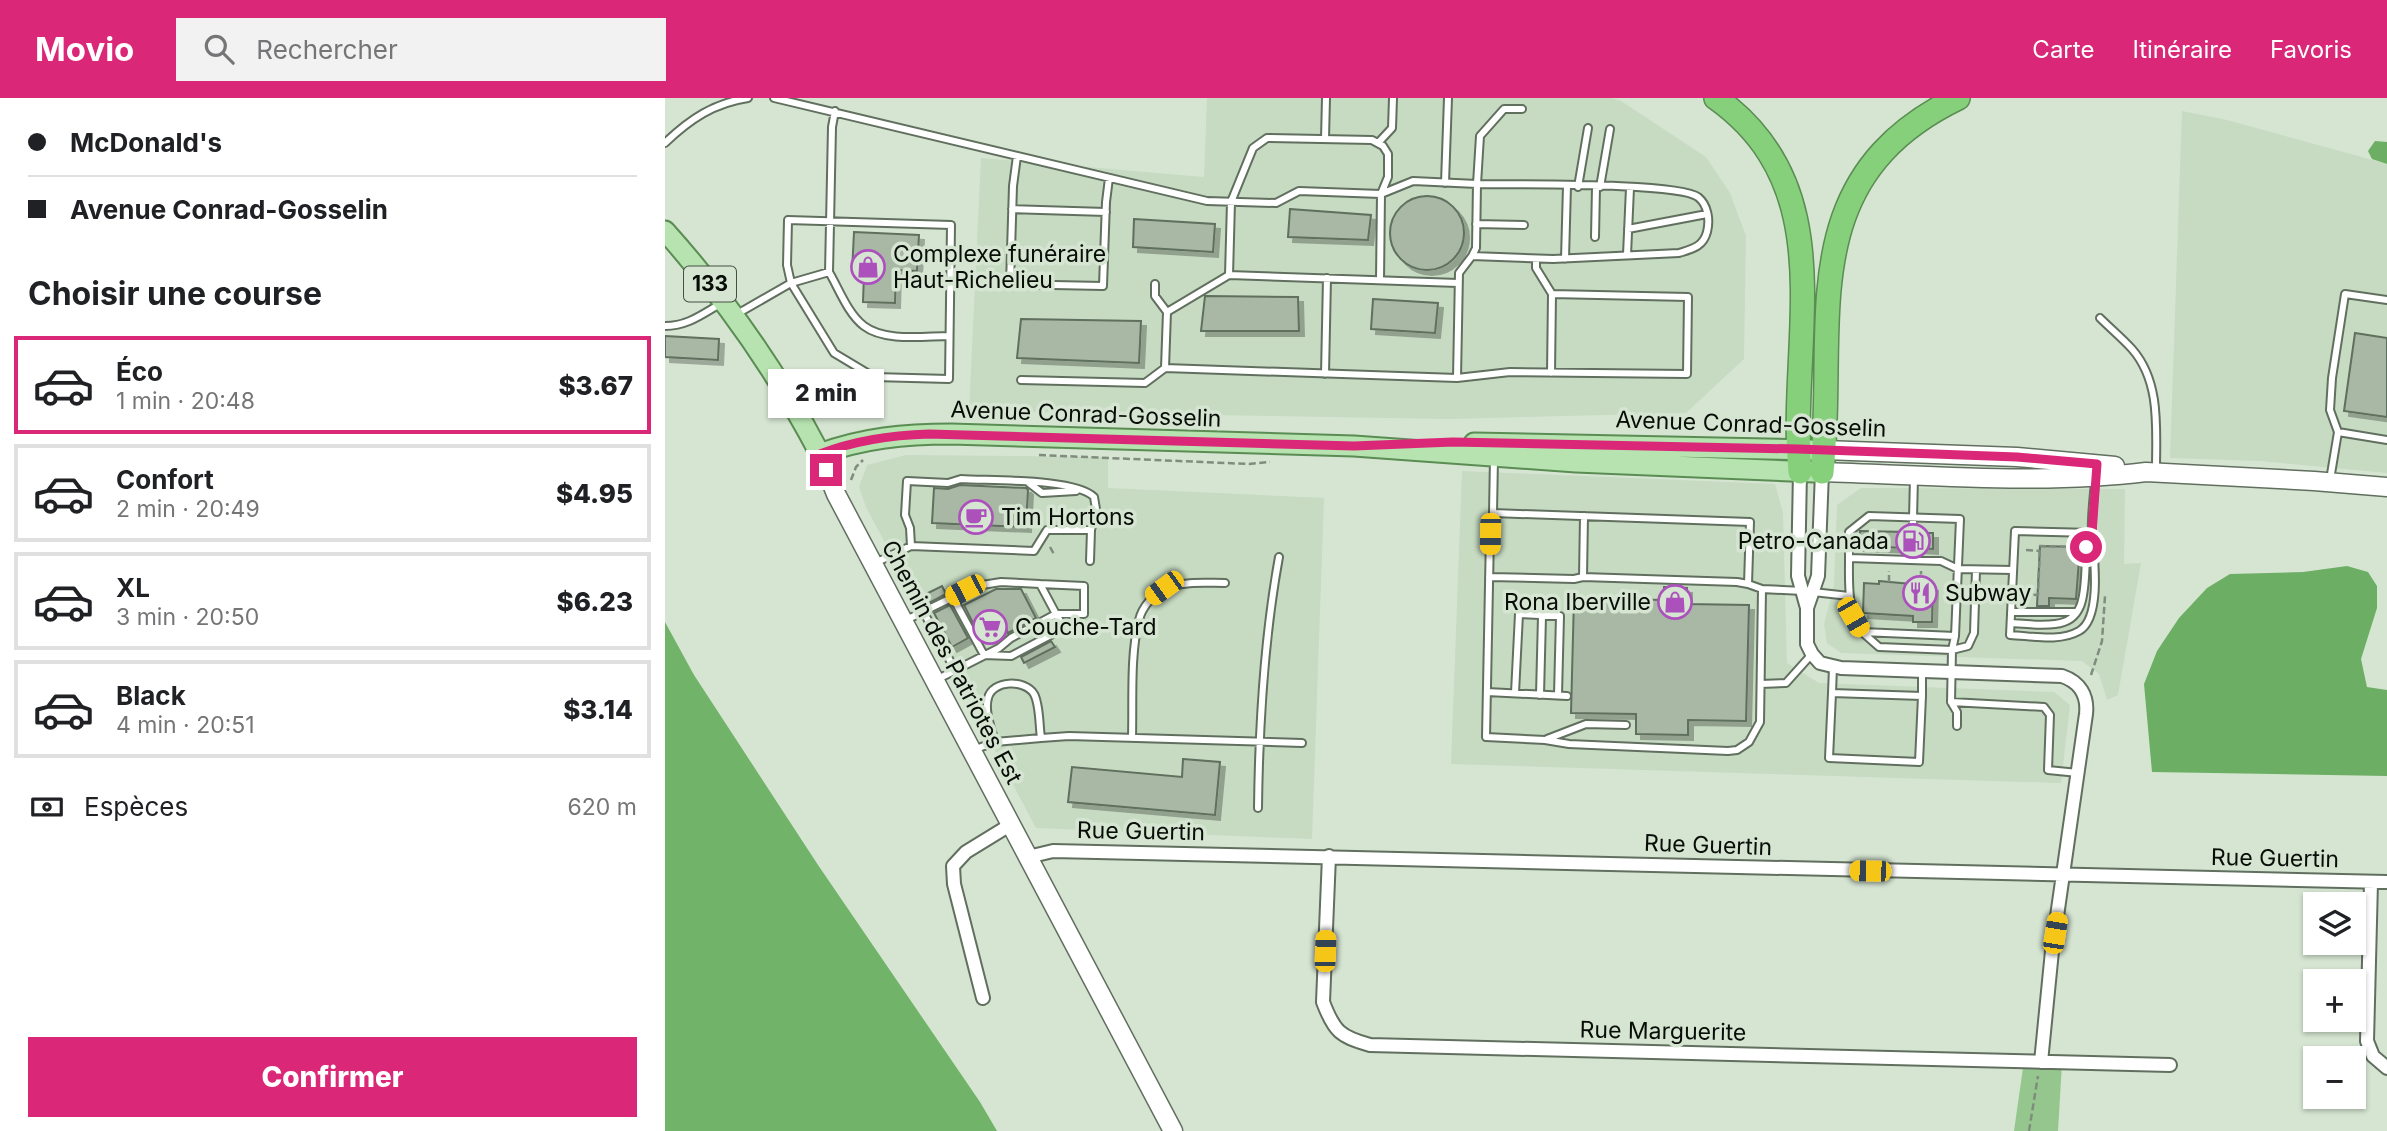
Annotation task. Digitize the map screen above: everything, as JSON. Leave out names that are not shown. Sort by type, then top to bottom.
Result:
[{"type":"highway","points":[[1716,98],[1745,123],[1767,148],[1782,174],[1796,214],[1802,255],[1811,461]]},
{"type":"highway","points":[[1811,461],[1828,290],[1837,236],[1847,207],[1867,170],[1887,146],[1912,125],[1958,98]]},
{"type":"main road","name":"Chemin des Patriotes Est","points":[[665,231],[730,308],[776,375],[820,454]]},
{"type":"main road","name":"Avenue Conrad-Gosselin","points":[[820,454],[842,445],[869,439],[929,434],[1354,446],[1576,463],[1811,461]]},
{"type":"main road","name":"Avenue Conrad-Gosselin","points":[[1354,446],[1453,442],[1811,461]]},
{"type":"street","name":"Chemin des Patriotes Est","points":[[820,454],[836,495],[1173,1131]]},
{"type":"street","name":"Avenue Conrad-Gosselin","points":[[1811,461],[2017,457],[2096,470]]},
{"type":"street","name":"Avenue Conrad-Gosselin","points":[[1811,461],[1914,475],[2096,470],[2387,487]]},
{"type":"street","points":[[1807,591],[1818,576],[1811,461]]},
{"type":"street","points":[[1811,461],[1798,576],[1807,591],[1807,644],[1820,663],[1833,667],[2057,676],[2076,683],[2083,691],[2087,705],[2052,951],[2041,1062]]},
{"type":"street","points":[[983,998],[954,884],[953,866],[966,852],[1010,825]]},
{"type":"street","name":"Rue Guertin","points":[[1028,857],[1052,850],[2387,882]]},
{"type":"street","name":"Rue Marguerite","points":[[1329,856],[1323,1002],[1331,1023],[1348,1039],[1370,1045],[2170,1065]]},
{"type":"street","points":[[2371,882],[2367,1041],[2373,1056],[2387,1068]]},
{"type":"lane","points":[[665,143],[702,113],[720,104],[748,98]]},
{"type":"lane","points":[[774,98],[1207,201],[1276,203],[1299,191],[1381,194],[1413,181],[1673,189],[1697,197],[1705,205],[1707,214],[1707,234],[1702,243],[1679,253],[1565,259],[1472,256]]},
{"type":"lane","points":[[1325,139],[1326,98]]},
{"type":"lane","points":[[1378,142],[1392,128],[1393,98]]},
{"type":"lane","points":[[1445,183],[1448,98]]},
{"type":"lane","points":[[1457,378],[1458,283],[1462,266],[1476,248],[1480,136],[1504,109],[1522,109]]},
{"type":"lane","points":[[835,111],[832,127],[829,272],[846,303],[865,327],[884,334],[949,336]]},
{"type":"lane","points":[[1578,187],[1588,128]]},
{"type":"lane","points":[[1595,237],[1598,187],[1610,129]]},
{"type":"lane","points":[[1229,275],[1231,202],[1253,148],[1259,142],[1279,137],[1378,142],[1388,154],[1388,177],[1381,194],[1380,280]]},
{"type":"lane","points":[[1017,156],[1010,284],[1103,286],[1109,178]]},
{"type":"lane","points":[[1565,259],[1567,186]]},
{"type":"lane","points":[[1627,255],[1630,188]]},
{"type":"lane","points":[[1012,209],[1106,212]]},
{"type":"lane","points":[[1628,229],[1707,214]]},
{"type":"lane","points":[[788,220],[951,225],[949,379],[874,377],[834,353],[791,283],[787,265],[788,220]]},
{"type":"lane","points":[[1476,224],[1524,225]]},
{"type":"lane","points":[[1535,259],[1536,268],[1552,294],[1551,373]]},
{"type":"lane","points":[[665,326],[681,326],[791,283],[829,272]]},
{"type":"lane","points":[[1167,312],[1229,275],[1458,283]]},
{"type":"lane","points":[[1325,374],[1327,278]]},
{"type":"lane","points":[[1155,285],[1155,296],[1167,312],[1165,368]]},
{"type":"lane","points":[[1021,380],[1145,383],[1165,368],[1457,378],[1510,372],[1687,374],[1688,297],[1552,294]]},
{"type":"lane","points":[[2330,482],[2338,432],[2330,410],[2330,400],[2345,294],[2387,300]]},
{"type":"lane","points":[[2100,318],[2132,348],[2143,364],[2149,380],[2157,422],[2151,472]]},
{"type":"lane","points":[[2338,432],[2387,440]]},
{"type":"lane","points":[[1494,456],[1486,737],[1569,744],[1737,750],[1749,743],[1761,717],[1762,589]]},
{"type":"lane","points":[[2092,533],[2015,531],[2010,635],[2071,635],[2087,624],[2093,606],[2095,547],[2092,533],[2096,470]]},
{"type":"lane","points":[[1912,560],[1914,475]]},
{"type":"lane","points":[[911,546],[910,528],[905,515],[907,481],[947,483],[961,479],[1055,483],[1090,493],[1096,502],[1091,530],[1090,561]]},
{"type":"lane","points":[[1493,513],[1750,522],[1748,584]]},
{"type":"lane","points":[[1583,577],[1584,516]]},
{"type":"lane","points":[[1957,726],[1957,712],[1951,702],[1951,672],[1952,650],[1955,636],[1960,519],[1869,516],[1849,532],[1849,596],[1853,617],[1861,632],[1879,647],[1952,650],[1968,646],[1973,637],[1976,570]]},
{"type":"lane","points":[[873,564],[911,546],[1034,551],[1047,530],[1091,530]]},
{"type":"lane","points":[[2011,623],[2057,624],[2078,612],[2083,600],[2086,547],[2092,533]]},
{"type":"lane","points":[[1258,808],[1259,742],[1272,596],[1279,556]]},
{"type":"lane","points":[[1849,558],[1941,561],[1958,569],[2013,570]]},
{"type":"lane","points":[[1489,577],[1737,582],[1762,589],[1849,596]]},
{"type":"lane","points":[[1132,738],[1135,645],[1143,609],[1152,597],[1164,588],[1225,583]]},
{"type":"lane","points":[[903,621],[952,597],[988,584],[1084,586],[1084,614],[1056,614],[935,680]]},
{"type":"lane","points":[[984,655],[1011,656],[1064,628],[1040,584]]},
{"type":"lane","points":[[952,597],[984,655]]},
{"type":"lane","points":[[923,611],[955,670]]},
{"type":"lane","points":[[2011,612],[2078,612]]},
{"type":"lane","points":[[1515,694],[1519,614],[1560,617],[1558,695]]},
{"type":"lane","points":[[1540,695],[1542,616]]},
{"type":"lane","points":[[1861,632],[1955,636]]},
{"type":"lane","points":[[1761,684],[1786,683],[1812,654]]},
{"type":"lane","points":[[1833,667],[1829,758],[1919,762],[1922,671]]},
{"type":"lane","points":[[995,742],[987,699],[990,692],[997,687],[1012,684],[1030,689],[1036,697],[1041,738]]},
{"type":"lane","points":[[1487,692],[1567,696]]},
{"type":"lane","points":[[1832,693],[1921,696]]},
{"type":"lane","points":[[1951,702],[2044,707],[2050,715],[2048,770],[2078,773]]},
{"type":"lane","points":[[1545,740],[1586,724],[1626,725]]},
{"type":"lane","points":[[971,751],[995,742],[1041,738],[1303,743]]},
{"type":"path","points":[[2012,594],[2038,595],[2040,546],[2080,547]]},
{"type":"path","points":[[1050,548],[1055,556]]},
{"type":"path","points":[[2014,550],[2040,551]]},
{"type":"path","points":[[1921,560],[1921,585]]},
{"type":"path","points":[[2029,1131],[2041,1062]]},
{"type":"shaded area","points":[[1207,98],[1612,98],[1621,101],[1706,157],[1730,193],[1746,236],[1744,359],[1686,413],[1450,419],[969,411],[981,158],[1204,177]]},
{"type":"shaded area","points":[[2182,111],[2227,120],[2387,164],[2387,473],[2260,461],[2170,458]]},
{"type":"shaded area","points":[[2375,141],[2387,142],[2387,164],[2372,159],[2368,151]]},
{"type":"shaded area","points":[[906,455],[1108,457],[1108,488],[1324,498],[1312,839],[1036,828],[866,507],[859,487],[867,465]]},
{"type":"shaded area","points":[[1462,471],[1775,484],[1783,513],[1787,663],[1819,683],[2054,692],[2070,705],[2061,783],[1451,764]]},
{"type":"shaded area","points":[[1861,488],[2125,489],[2124,564],[2141,563],[2118,695],[2107,700],[2099,674],[2082,661],[1841,653],[1827,643],[1824,624],[1834,585],[1837,505]]},
{"type":"shaded area","points":[[2347,566],[2368,572],[2377,586],[2377,608],[2361,659],[2367,687],[2387,690],[2387,776],[2152,772],[2144,684],[2157,651],[2179,618],[2207,588],[2230,574],[2303,572]]},
{"type":"shaded area","points":[[665,622],[694,675],[997,1131],[665,1131]]},
{"type":"shaded area","points":[[2024,1061],[2062,1063],[2058,1131],[2014,1131]]},
{"type":"building","points":[[1427,196],[1441,199],[1453,207],[1461,219],[1464,233],[1461,247],[1453,259],[1441,267],[1427,270],[1413,267],[1401,259],[1393,247],[1390,233],[1393,219],[1401,207],[1413,199]]},
{"type":"building","points":[[1290,209],[1371,215],[1368,240],[1288,237]]},
{"type":"building","points":[[1134,219],[1215,224],[1213,252],[1133,247]]},
{"type":"building","points":[[854,232],[919,235],[917,271],[896,270],[895,303],[863,302],[864,273],[852,272]]},
{"type":"building","points":[[1205,296],[1298,297],[1299,331],[1201,331]]},
{"type":"building","points":[[1373,299],[1438,303],[1435,333],[1371,329]]},
{"type":"building","points":[[1021,319],[1141,321],[1139,363],[1017,358]]},
{"type":"building","points":[[2355,333],[2387,338],[2387,417],[2344,411]]},
{"type":"building","points":[[665,336],[719,339],[718,360],[665,357]]},
{"type":"building","points":[[960,485],[1026,488],[1026,527],[932,523],[934,488],[948,489]]},
{"type":"building","points":[[1860,531],[1907,532],[1907,548],[1858,546]]},
{"type":"building","points":[[1918,533],[1933,533],[1933,549],[1918,548]]},
{"type":"building","points":[[2040,546],[2080,547],[2076,599],[2049,598],[2049,606],[2037,606]]},
{"type":"building","points":[[1879,581],[1933,586],[1932,622],[1913,622],[1913,616],[1863,613],[1864,583],[1879,584]]},
{"type":"building","points":[[942,586],[946,594],[929,603],[924,595]]},
{"type":"building","points":[[1664,587],[1687,588],[1687,604],[1749,605],[1746,721],[1688,720],[1688,735],[1636,734],[1636,714],[1571,713],[1574,598],[1664,600]]},
{"type":"building","points":[[996,589],[1021,589],[1036,618],[1008,633],[1006,628],[993,634],[982,631],[978,633],[964,605]]},
{"type":"building","points":[[950,605],[968,638],[952,647],[934,613]]},
{"type":"building","points":[[1051,641],[1055,647],[1024,663],[1021,657]]},
{"type":"building","points":[[1183,759],[1220,762],[1215,815],[1068,802],[1072,767],[1182,777]]},
{"type":"place","name":"Complexe funéraire Haut-Richelieu","points":[[868,267]]},
{"type":"place","name":"Tim Hortons","points":[[976,517]]},
{"type":"place","name":"Petro-Canada","points":[[1913,541]]},
{"type":"place","name":"Subway","points":[[1920,593]]},
{"type":"place","name":"Rona Iberville","points":[[1675,602]]},
{"type":"place","name":"Couche-Tard","points":[[990,627]]},
{"type":"route","points":[[826,470],[820,454],[842,445],[869,439],[929,434],[1354,446],[1453,442],[1576,444],[2017,457],[2097,464],[2092,533],[2086,547]]}]
